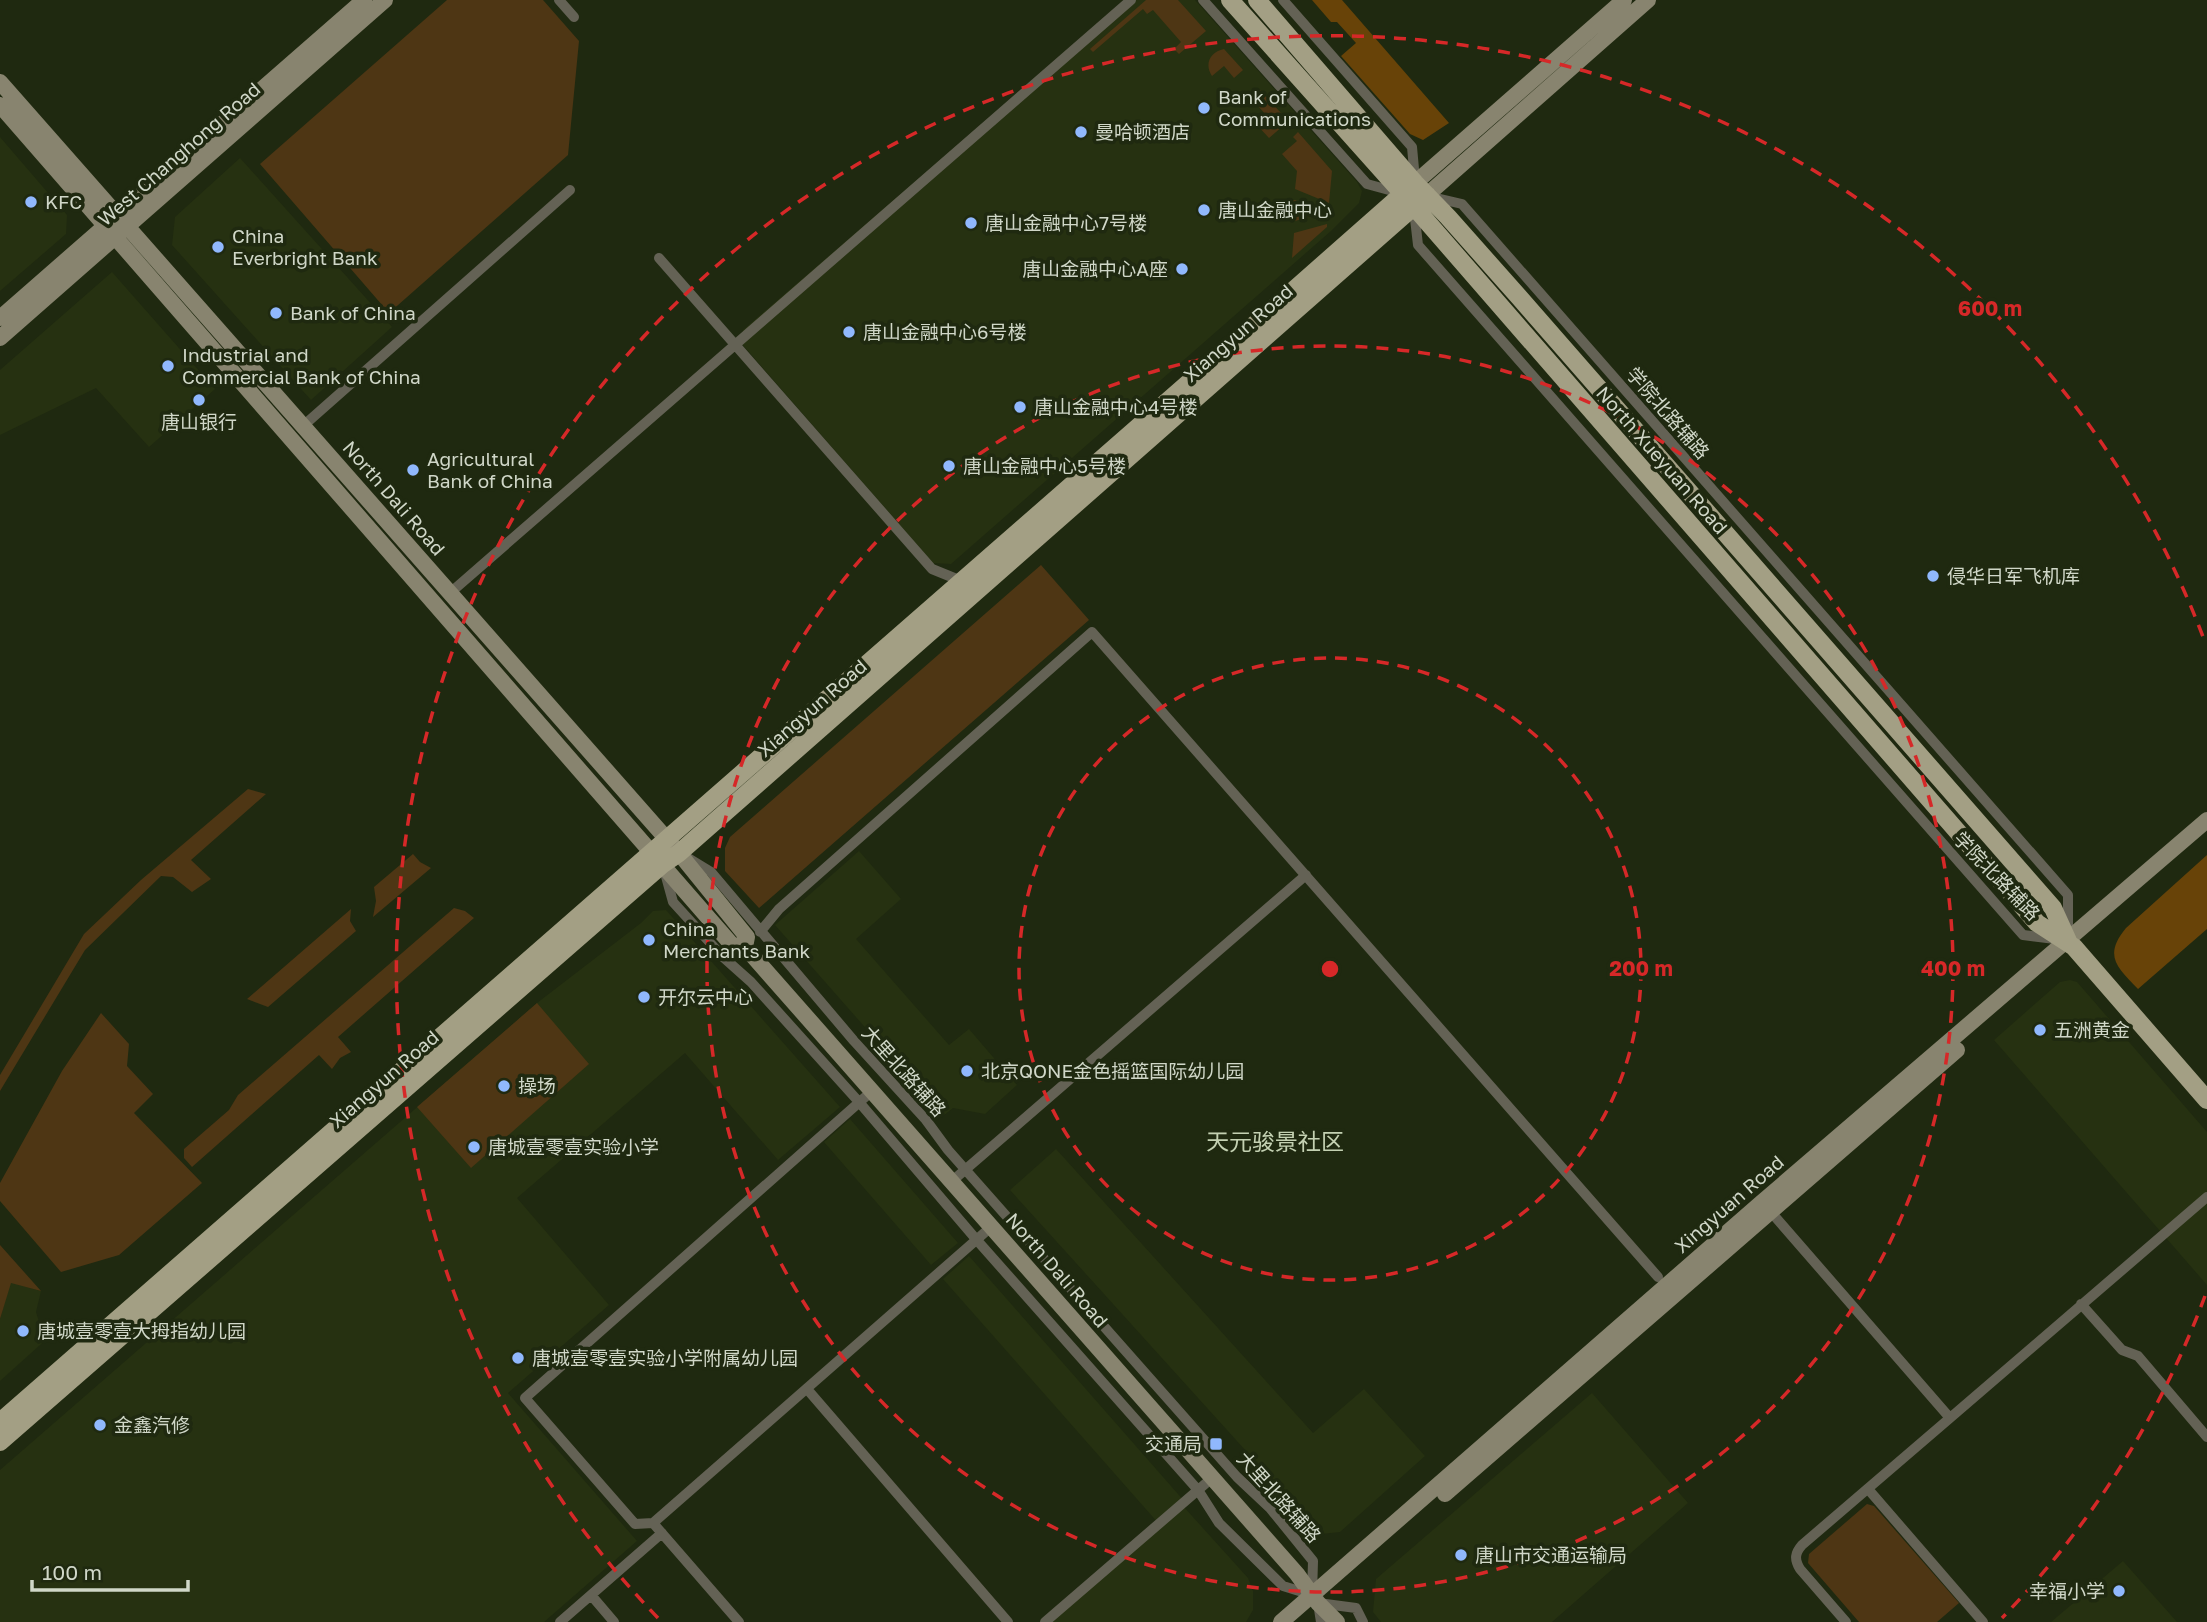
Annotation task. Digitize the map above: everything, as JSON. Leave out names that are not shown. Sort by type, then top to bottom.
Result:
[{"type":"main road","name":"West Changhong Road","points":[[0,338],[117,226],[364,0]]},
{"type":"main road","name":"West Changhong Road","points":[[0,318],[117,226],[385,0]]},
{"type":"main road","name":"North Xueyuan Road","points":[[1230,0],[1415,195],[1525,290],[1810,631],[2053,908],[2071,944],[2207,1100]]},
{"type":"main road","name":"North Xueyuan Road","points":[[1257,0],[1415,195],[1795,643],[2037,923],[2071,944]]},
{"type":"main road","name":"Xiangyun Road","points":[[0,1422],[657,858],[680,853],[1415,195],[1624,0]]},
{"type":"main road","name":"Xiangyun Road","points":[[0,1442],[657,858],[667,838],[1415,195],[1648,0]]},
{"type":"main road","name":"North Dali Road","points":[[0,82],[117,226],[732,946],[745,947],[865,1096],[951,1182],[1337,1622]]},
{"type":"main road","name":"North Dali Road","points":[[0,105],[303,426],[680,853],[747,937],[745,947]]},
{"type":"main road","points":[[1795,643],[1810,631]]},
{"type":"main road","name":"Xingyuan Road","points":[[2071,944],[2207,820]]},
{"type":"main road","name":"Xingyuan Road","points":[[1281,1622],[1315,1599],[2071,944],[2207,832]]},
{"type":"main road","name":"Xingyuan Road","points":[[1296,1622],[1315,1599]]},
{"type":"street","points":[[559,0],[574,17]]},
{"type":"street","points":[[450,593],[1131,0]]},
{"type":"street","points":[[1203,0],[1367,184],[1415,195]]},
{"type":"street","name":"学院北路辅路","points":[[1283,0],[1412,147],[1418,244],[2023,935],[2071,944],[2068,895],[1824,619],[1525,290]]},
{"type":"street","points":[[303,426],[570,190]]},
{"type":"street","points":[[659,258],[932,569],[964,582]]},
{"type":"street","points":[[1810,631],[1824,619]]},
{"type":"street","points":[[760,932],[779,909],[1092,632],[1658,1277]]},
{"type":"street","points":[[1779,657],[1795,643]]},
{"type":"street","points":[[1949,790],[1964,779]]},
{"type":"street","points":[[1917,815],[1934,803]]},
{"type":"street","name":"大里北路辅路","points":[[680,853],[711,872],[853,1041],[926,1120],[1237,1477],[1270,1508],[1296,1539],[1313,1560],[1315,1599],[1321,1622]]},
{"type":"street","points":[[657,858],[673,902],[723,957],[865,1096],[975,1238],[1198,1490],[1219,1524],[1283,1586],[1315,1599],[1356,1608],[1363,1622]]},
{"type":"street","points":[[951,1182],[1306,875]]},
{"type":"street","points":[[865,1096],[525,1398],[635,1524],[653,1523],[975,1238],[991,1227]]},
{"type":"street","points":[[1846,1622],[1796,1562],[1797,1552],[1802,1545],[2207,1196]]},
{"type":"street","points":[[1766,1208],[1950,1418]]},
{"type":"street","points":[[2081,1304],[2122,1350],[2138,1356],[2207,1437]]},
{"type":"street","points":[[807,1389],[1008,1622]]},
{"type":"street","points":[[1045,1622],[1212,1478]]},
{"type":"street","points":[[1868,1489],[1983,1622]]},
{"type":"street","points":[[653,1523],[739,1622]]},
{"type":"street","points":[[560,1622],[662,1533]]},
{"type":"street","points":[[591,1595],[614,1622]]},
{"type":"shaded area","points":[[447,0],[543,0],[579,41],[568,155],[389,313],[260,164]]},
{"type":"shaded area","name":"唐山金融中心","points":[[1125,0],[1195,0],[1357,182],[1362,191],[1359,203],[1331,231],[951,564],[933,563],[742,344],[743,330]]},
{"type":"shaded area","points":[[1146,0],[1178,0],[1206,31],[1179,54],[1174,49],[1181,42],[1153,10],[1147,14],[1143,9],[1093,52],[1090,49]]},
{"type":"shaded area","points":[[1312,0],[1342,0],[1449,123],[1423,140],[1410,134],[1341,56],[1356,43],[1337,22],[1331,22]]},
{"type":"shaded area","points":[[1224,49],[1243,70],[1234,78],[1224,66],[1212,76],[1210,72],[1210,59]]},
{"type":"shaded area","points":[[1260,90],[1291,124],[1287,128],[1284,125],[1269,138],[1256,124],[1266,115],[1251,98]]},
{"type":"shaded area","points":[[1298,132],[1332,171],[1329,203],[1295,189],[1297,171],[1282,154],[1297,141],[1293,137]]},
{"type":"shaded area","points":[[0,137],[67,215],[66,234],[0,291]]},
{"type":"shaded area","points":[[240,158],[392,327],[311,400],[172,245],[175,217]]},
{"type":"shaded area","points":[[1295,200],[1315,210],[1315,215],[1295,221],[1274,212],[1274,206]]},
{"type":"shaded area","points":[[1327,224],[1327,227],[1292,258],[1294,233]]},
{"type":"shaded area","points":[[112,272],[215,389],[149,447],[96,388],[0,435],[0,370]]},
{"type":"shaded area","points":[[1041,565],[1089,620],[759,908],[725,871],[725,848],[730,837]]},
{"type":"shaded area","points":[[248,789],[266,794],[191,860],[211,879],[192,892],[173,877],[161,876],[85,950],[0,1091],[0,1075],[84,934],[141,880]]},
{"type":"shaded area","points":[[859,851],[901,899],[856,939],[949,1045],[969,1029],[1017,1085],[985,1114],[953,1108],[943,1116],[775,925]]},
{"type":"shaded area","points":[[413,854],[431,868],[373,917],[376,901],[374,887]]},
{"type":"shaded area","points":[[2207,855],[2207,929],[2138,989],[2116,961],[2115,946],[2119,938],[2126,928]]},
{"type":"shaded area","points":[[454,908],[465,911],[474,918],[338,1037],[351,1052],[340,1058],[332,1069],[319,1055],[192,1167],[184,1158],[184,1149],[229,1110],[238,1095]]},
{"type":"shaded area","points":[[351,909],[350,921],[356,931],[268,1007],[247,999]]},
{"type":"shaded area","points":[[666,910],[840,1107],[778,1160],[685,1053],[517,1198],[609,1305],[508,1393],[637,1541],[544,1622],[0,1622],[0,1470],[537,1003],[653,911]]},
{"type":"shaded area","points":[[2060,982],[2077,982],[2207,1132],[2207,1285],[1994,1040]]},
{"type":"shaded area","name":"操场","points":[[537,1003],[589,1064],[471,1168],[417,1107]]},
{"type":"shaded area","points":[[101,1013],[129,1044],[127,1066],[153,1094],[134,1113],[202,1183],[119,1255],[61,1272],[0,1201],[0,1183],[62,1071]]},
{"type":"shaded area","points":[[850,1119],[958,1243],[931,1265],[824,1142]]},
{"type":"shaded area","points":[[1056,1149],[1313,1433],[1364,1389],[1425,1456],[1340,1532],[1321,1534],[1010,1190]]},
{"type":"shaded area","points":[[0,1245],[41,1291],[11,1283],[0,1319]]},
{"type":"shaded area","points":[[969,1256],[1185,1502],[1183,1506],[1248,1578],[1253,1591],[1253,1610],[1246,1622],[1051,1622],[1159,1524],[943,1279]]},
{"type":"shaded area","name":"唐城壹零壹大拇指幼儿园","points":[[10,1282],[41,1291],[36,1312],[40,1325],[50,1336],[0,1381],[0,1319]]},
{"type":"shaded area","points":[[1592,1393],[1688,1503],[1552,1622],[1381,1622],[1373,1612],[1376,1579]]},
{"type":"shaded area","points":[[1867,1504],[1874,1506],[1959,1603],[1937,1622],[1859,1622],[1808,1563],[1809,1554]]},
{"type":"shaded area","name":"幸福小学","points":[[2123,1561],[2177,1622],[2051,1622]]},
{"type":"place","name":"Bank of Communications","points":[[1204,108]]},
{"type":"place","name":"曼哈顿酒店","points":[[1081,132]]},
{"type":"place","name":"KFC","points":[[31,202]]},
{"type":"place","name":"唐山金融中心","points":[[1204,210]]},
{"type":"place","name":"唐山金融中心7号楼","points":[[971,223]]},
{"type":"place","name":"China Everbright Bank","points":[[218,247]]},
{"type":"place","name":"唐山金融中心A座","points":[[1182,269]]},
{"type":"place","name":"Bank of China","points":[[276,313]]},
{"type":"place","name":"唐山金融中心6号楼","points":[[849,332]]},
{"type":"place","name":"Industrial and Commercial Bank of China","points":[[168,366]]},
{"type":"place","name":"唐山银行","points":[[199,400]]},
{"type":"place","name":"唐山金融中心4号楼","points":[[1020,407]]},
{"type":"place","name":"唐山金融中心5号楼","points":[[949,466]]},
{"type":"place","name":"Agricultural Bank of China","points":[[413,470]]},
{"type":"place","name":"侵华日军飞机库","points":[[1933,576]]},
{"type":"place","name":"China Merchants Bank","points":[[649,940]]},
{"type":"place","name":"开尔云中心","points":[[644,997]]},
{"type":"place","name":"五洲黄金","points":[[2040,1030]]},
{"type":"place","name":"北京QONE金色摇篮国际幼儿园","points":[[967,1071]]},
{"type":"place","name":"操场","points":[[504,1086]]},
{"type":"place","name":"唐城壹零壹实验小学","points":[[474,1147]]},
{"type":"place","name":"唐城壹零壹大拇指幼儿园","points":[[23,1331]]},
{"type":"place","name":"唐城壹零壹实验小学附属幼儿园","points":[[518,1358]]},
{"type":"place","name":"金鑫汽修","points":[[100,1425]]},
{"type":"place","name":"交通局","points":[[1216,1444]]},
{"type":"place","name":"唐山市交通运输局","points":[[1461,1555]]},
{"type":"place","name":"幸福小学","points":[[2119,1591]]},
{"type":"district","name":"天元骏景社区","points":[[1275,1142]]}]
